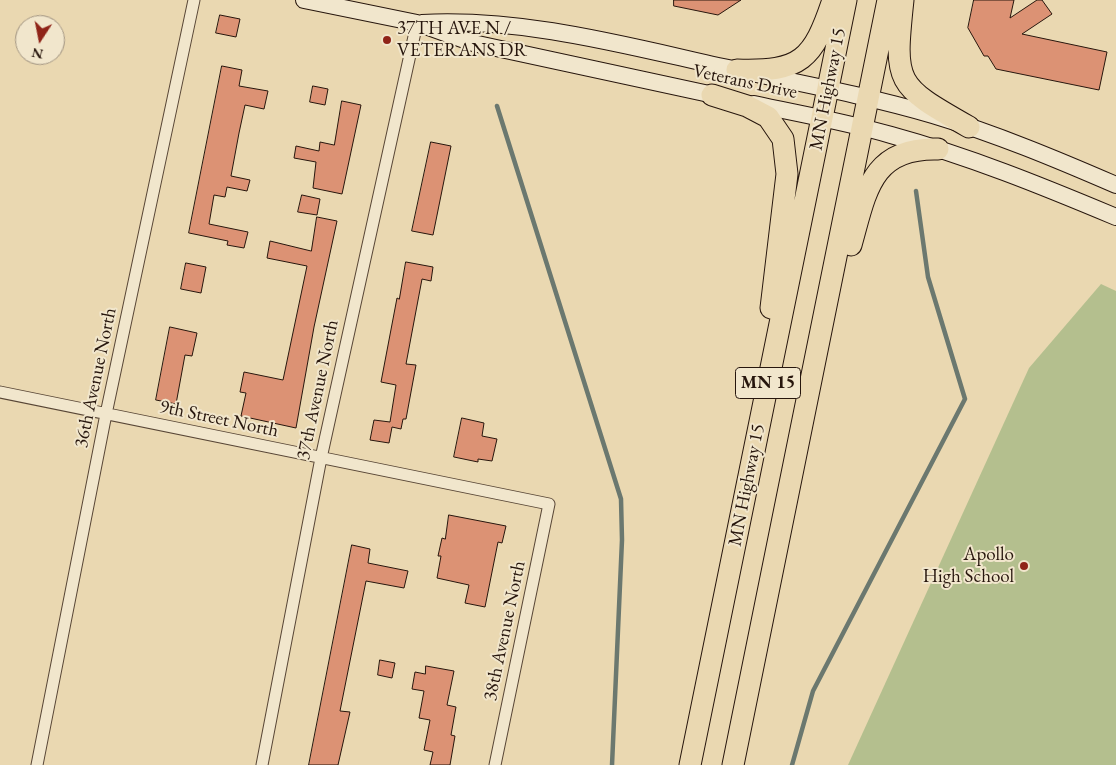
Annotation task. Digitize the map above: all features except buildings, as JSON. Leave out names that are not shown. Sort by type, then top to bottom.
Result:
[{"type":"highway","points":[[737,70],[779,69],[802,59],[818,39],[833,0]]},
{"type":"highway","name":"MN Highway 15","points":[[690,765],[846,0]]},
{"type":"highway","name":"MN 15","points":[[733,765],[888,0]]},
{"type":"highway","points":[[903,0],[898,55],[906,84],[919,98],[969,126]]},
{"type":"highway","points":[[712,95],[747,106],[768,117],[778,130],[786,150],[786,180],[758,432]]},
{"type":"highway","points":[[807,400],[871,181],[886,162],[901,153],[917,148],[938,149]]},
{"type":"main road","name":"Veterans Drive","points":[[304,0],[418,23],[473,42],[862,127],[938,149],[1014,175],[1116,217]]},
{"type":"main road","name":"Veterans Drive","points":[[418,23],[464,21],[553,31],[599,39],[868,98],[969,126],[1116,185]]},
{"type":"street","name":"36th Avenue North","points":[[37,765],[106,414],[194,0]]},
{"type":"street","name":"37th Avenue North","points":[[262,765],[321,458],[418,23]]},
{"type":"street","name":"9th Street North","points":[[0,392],[549,504]]},
{"type":"street","name":"38th Avenue North","points":[[495,765],[549,504]]},
{"type":"green space","name":"Apollo High School","points":[[1101,284],[1116,291],[1116,765],[848,765],[1029,368]]},
{"type":"waterway","points":[[497,106],[621,499],[622,540],[612,765]]},
{"type":"waterway","points":[[792,765],[813,691],[965,399],[928,277],[916,191]]},
{"type":"place","name":"37TH AVE N / VETERANS DR","points":[[387,40]]},
{"type":"place","name":"Apollo High School","points":[[1024,566]]}]
